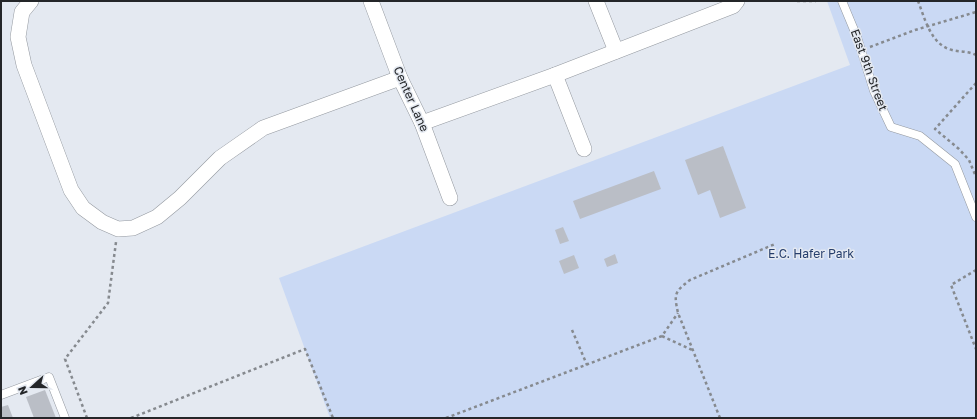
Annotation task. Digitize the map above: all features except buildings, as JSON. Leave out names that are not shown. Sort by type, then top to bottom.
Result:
[{"type":"street","points":[[31,1],[22,12],[18,37],[24,65],[71,190],[83,208],[102,222],[118,228],[132,228],[157,217],[180,198],[220,158],[263,128],[400,78]]},
{"type":"street","name":"Center Lane","points":[[371,1],[400,78],[422,123],[450,198]]},
{"type":"street","points":[[596,1],[616,51]]},
{"type":"street","points":[[422,123],[555,75],[733,6],[738,1]]},
{"type":"street","points":[[555,75],[584,149]]},
{"type":"lane","name":"East 9th Street","points":[[842,1],[874,90],[891,127],[920,136],[955,164],[976,217]]},
{"type":"lane","points":[[1,395],[49,377],[65,418]]},
{"type":"path","points":[[797,1],[816,1]]},
{"type":"path","points":[[918,1],[928,26],[934,37],[942,46],[952,50],[971,52],[976,55]]},
{"type":"path","points":[[861,51],[928,26],[976,12]]},
{"type":"path","points":[[976,83],[935,129],[959,149],[969,160],[976,177]]},
{"type":"path","points":[[87,418],[65,359],[108,303],[118,228]]},
{"type":"path","points":[[720,418],[678,313],[675,297],[680,288],[690,280],[775,244]]},
{"type":"path","points":[[976,270],[951,285],[976,349]]},
{"type":"path","points":[[446,418],[662,336],[678,313]]},
{"type":"path","points":[[572,330],[587,365]]},
{"type":"path","points":[[662,336],[692,350]]},
{"type":"path","points":[[131,418],[306,349],[333,418]]},
{"type":"green space","name":"E.C. Hafer Park","points":[[827,1],[976,1],[976,418],[330,418],[279,278],[850,65]]}]
